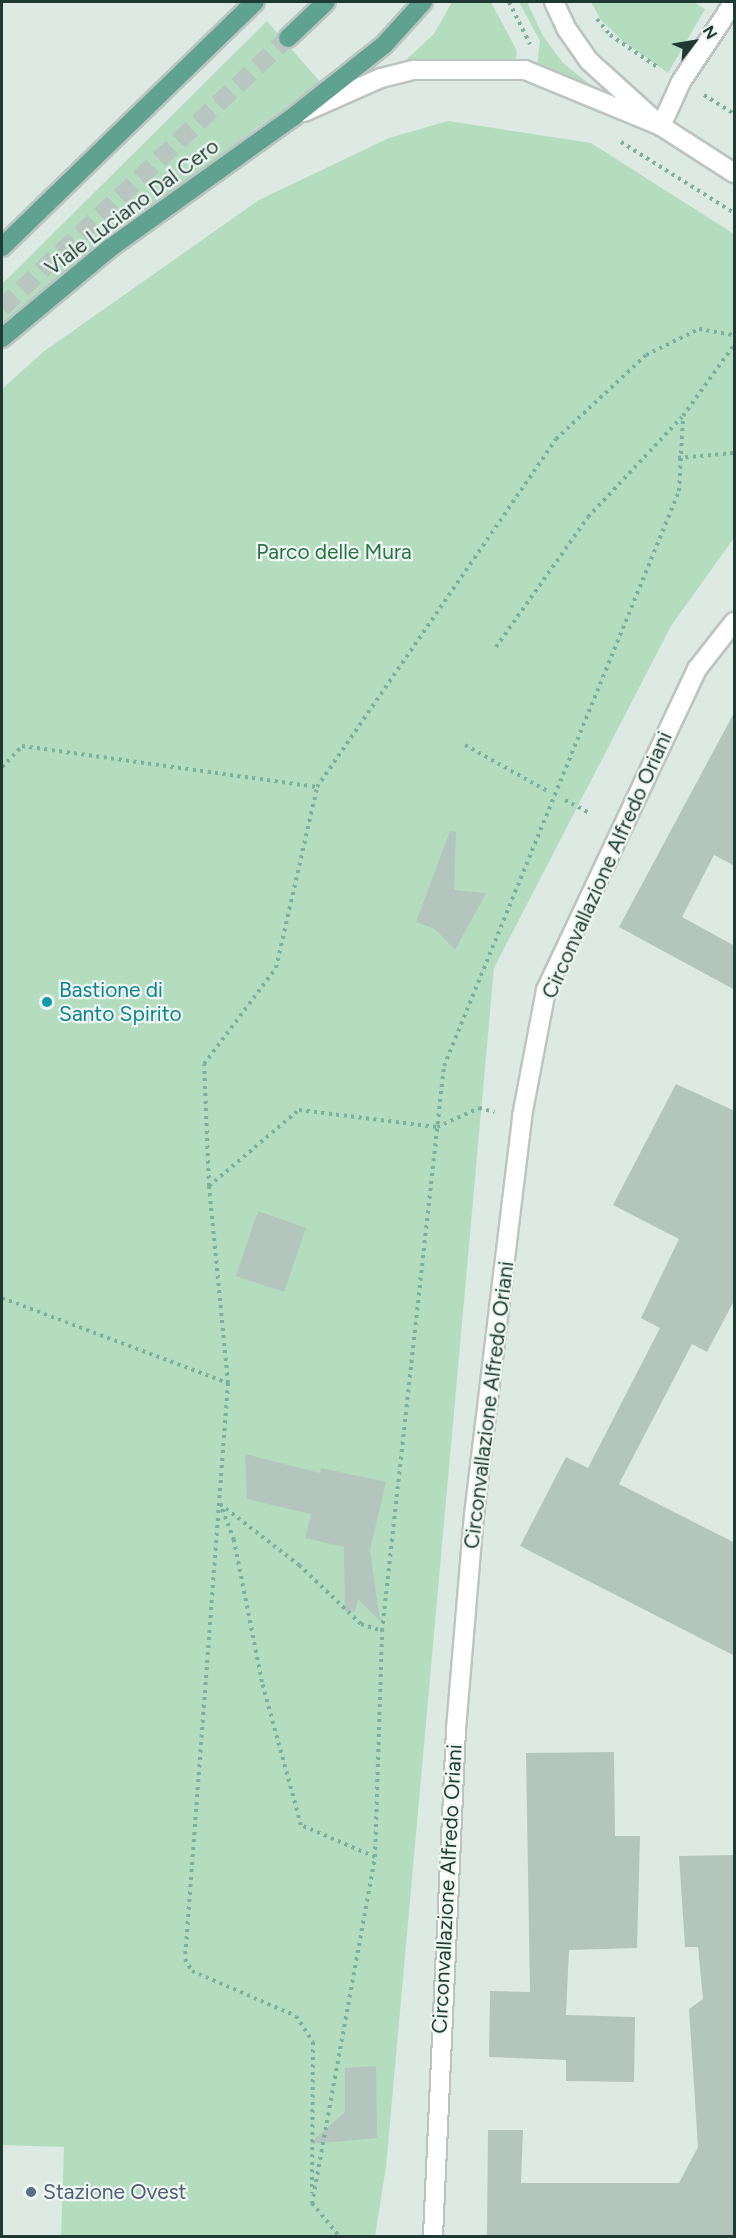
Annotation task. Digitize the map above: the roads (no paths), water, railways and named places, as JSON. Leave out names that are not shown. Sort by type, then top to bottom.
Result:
[{"type":"main road","points":[[2,247],[255,2]]},
{"type":"main road","points":[[288,38],[326,2]]},
{"type":"main road","name":"Viale Luciano Dal Cero","points":[[2,338],[110,248],[293,117],[384,45],[423,2]]},
{"type":"street","name":"Viale Luciano Dal Cero","points":[[554,2],[566,28],[589,61],[661,126],[735,174]]},
{"type":"street","points":[[661,126],[681,82],[734,2]]},
{"type":"street","name":"Viale Luciano Dal Cero","points":[[293,117],[381,78],[414,70],[525,70],[661,126]]},
{"type":"street","name":"Circonvallazione Alfredo Oriani","points":[[433,2236],[456,1729],[474,1515],[522,1116],[546,990],[697,669],[735,622]]},
{"type":"tunnel","points":[[2,308],[288,38]]},
{"type":"place","name":"Bastione di Santo Spirito","points":[[47,1002]]},
{"type":"place","name":"Stazione Ovest","points":[[31,2192]]},
{"type":"park label","name":"Parco delle Mura","points":[[334,552]]}]
